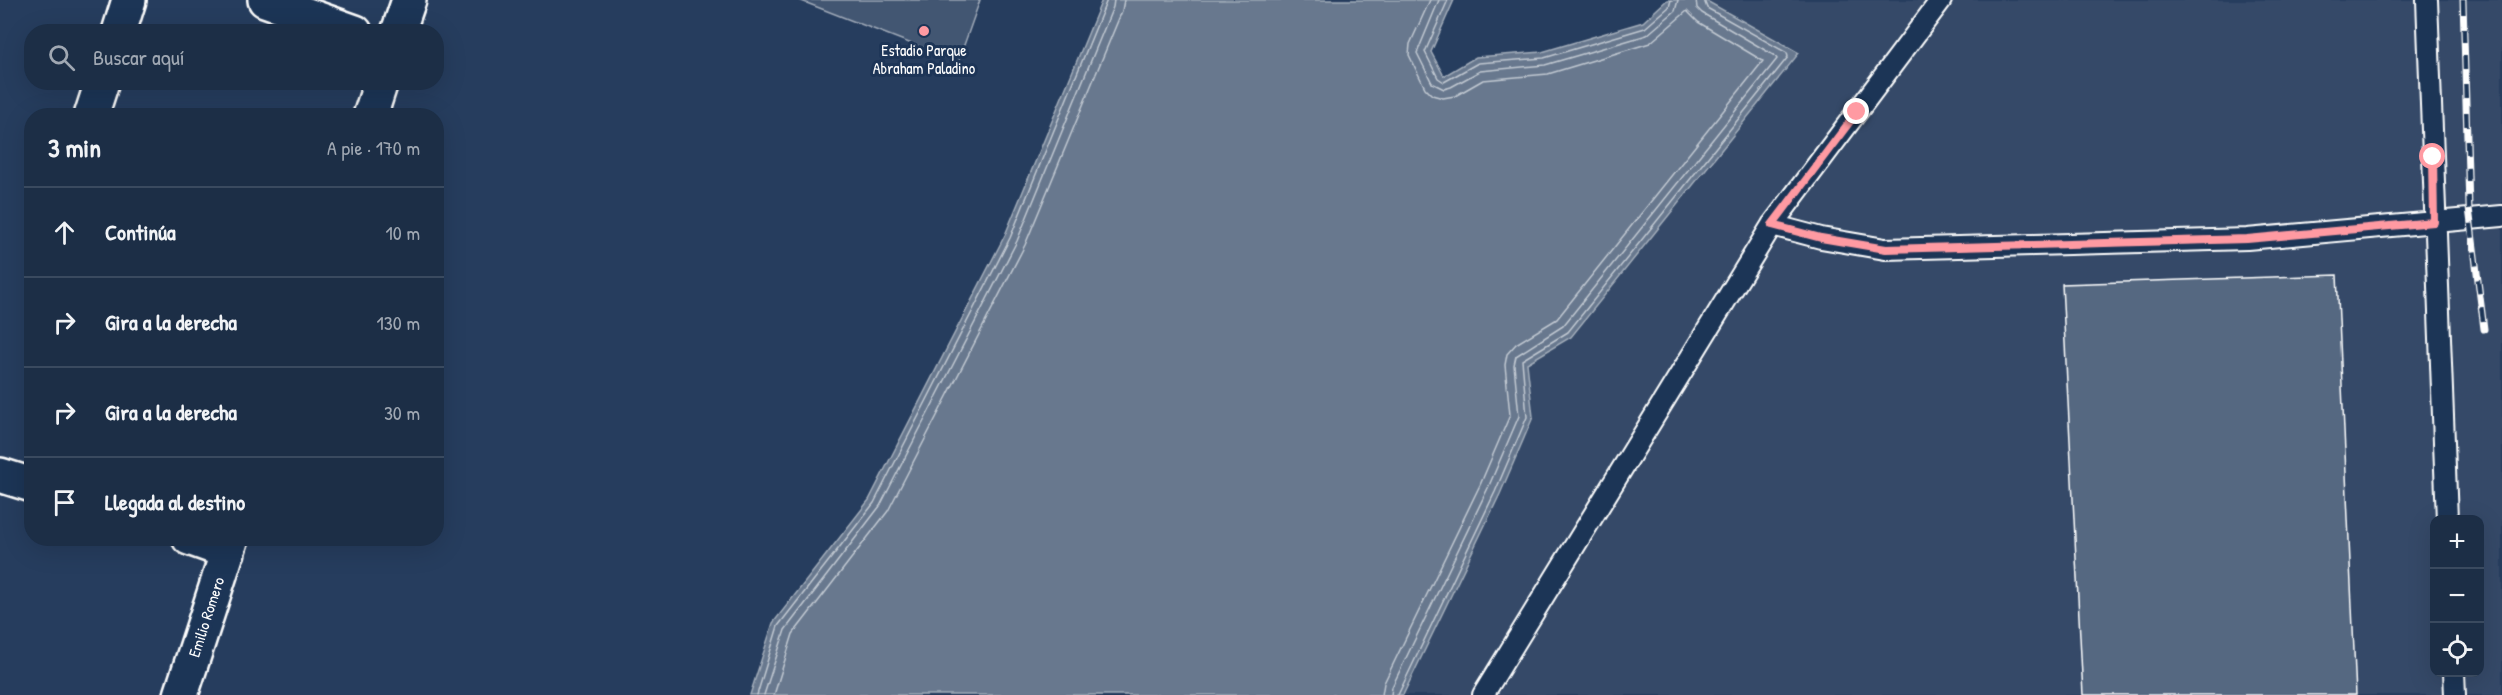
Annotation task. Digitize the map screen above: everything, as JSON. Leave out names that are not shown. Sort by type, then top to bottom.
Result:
[{"type":"street","points":[[121,24],[129,0]]},
{"type":"street","points":[[265,0],[332,24]]},
{"type":"street","points":[[401,24],[409,0]]},
{"type":"street","points":[[94,108],[99,90]]},
{"type":"street","points":[[373,108],[378,90]]},
{"type":"street","points":[[0,475],[24,483]]},
{"type":"street","name":"Emilio Romero","points":[[181,695],[230,546]]},
{"type":"lane","points":[[1483,695],[1772,225],[1941,0]]},
{"type":"lane","points":[[2427,0],[2447,515]]},
{"type":"lane","points":[[1772,225],[1821,238],[1886,249],[2247,239],[2502,216]]},
{"type":"lane","points":[[2454,677],[2455,695]]},
{"type":"shaded area","name":"Estadio Parque Abraham Paladino","points":[[799,0],[980,0],[958,62]]},
{"type":"shaded area","points":[[1705,0],[2502,0],[2502,695],[1403,695],[1500,494],[1533,417],[1527,363],[1571,337],[1799,54]]},
{"type":"water","points":[[1102,0],[1454,0],[1431,52],[1444,76],[1476,57],[1542,52],[1643,22],[1667,0],[1705,0],[1799,53],[1571,337],[1527,363],[1533,417],[1500,494],[1403,695],[750,695],[773,623],[869,500],[1005,235]]},
{"type":"building","points":[[2337,275],[2356,695],[2083,695],[2062,284]]},
{"type":"railway","points":[[2463,0],[2469,208],[2484,329]]},
{"type":"place","name":"Estadio Parque Abraham Paladino","points":[[924,31]]},
{"type":"route","points":[[1857,112],[1772,225],[1821,238],[1886,249],[2247,239],[2434,222],[2433,157]]}]
